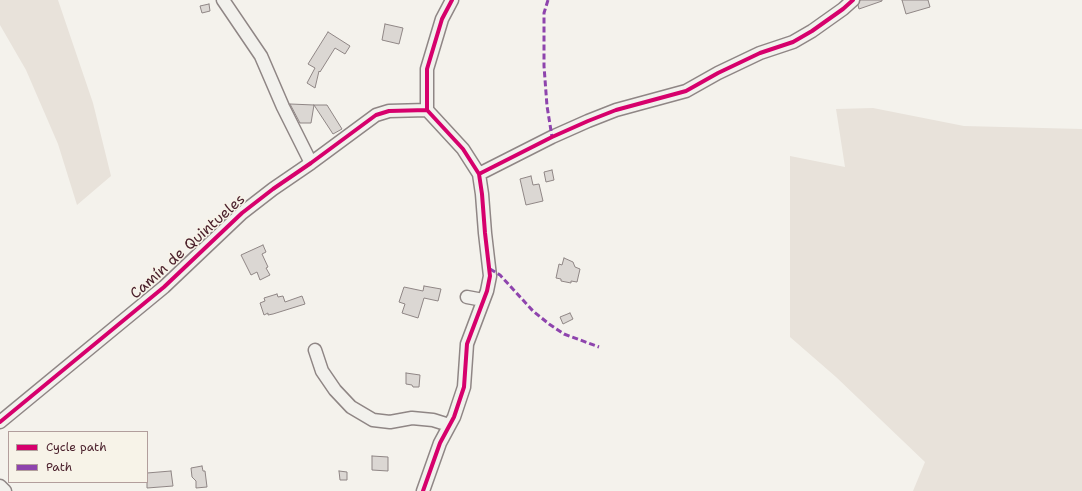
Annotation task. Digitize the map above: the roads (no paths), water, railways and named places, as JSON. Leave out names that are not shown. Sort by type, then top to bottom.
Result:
[{"type":"street","points":[[223,0],[261,56],[283,107],[311,163]]},
{"type":"street","points":[[423,491],[440,443],[454,417],[464,387],[467,344],[490,276],[482,194],[478,174],[464,149],[427,110],[427,69],[442,19],[452,0]]},
{"type":"street","points":[[478,174],[552,136],[616,110],[686,91],[718,73],[746,60],[793,42],[812,31],[853,0]]},
{"type":"street","name":"Camín de Quintueles","points":[[0,422],[164,287],[242,213],[273,188],[311,163],[376,115],[389,110],[427,110]]},
{"type":"street","points":[[467,297],[483,300]]},
{"type":"street","points":[[315,350],[322,371],[335,390],[351,407],[373,420],[390,422],[412,418],[433,420],[450,425]]},
{"type":"street","points":[[0,486],[5,491]]}]
